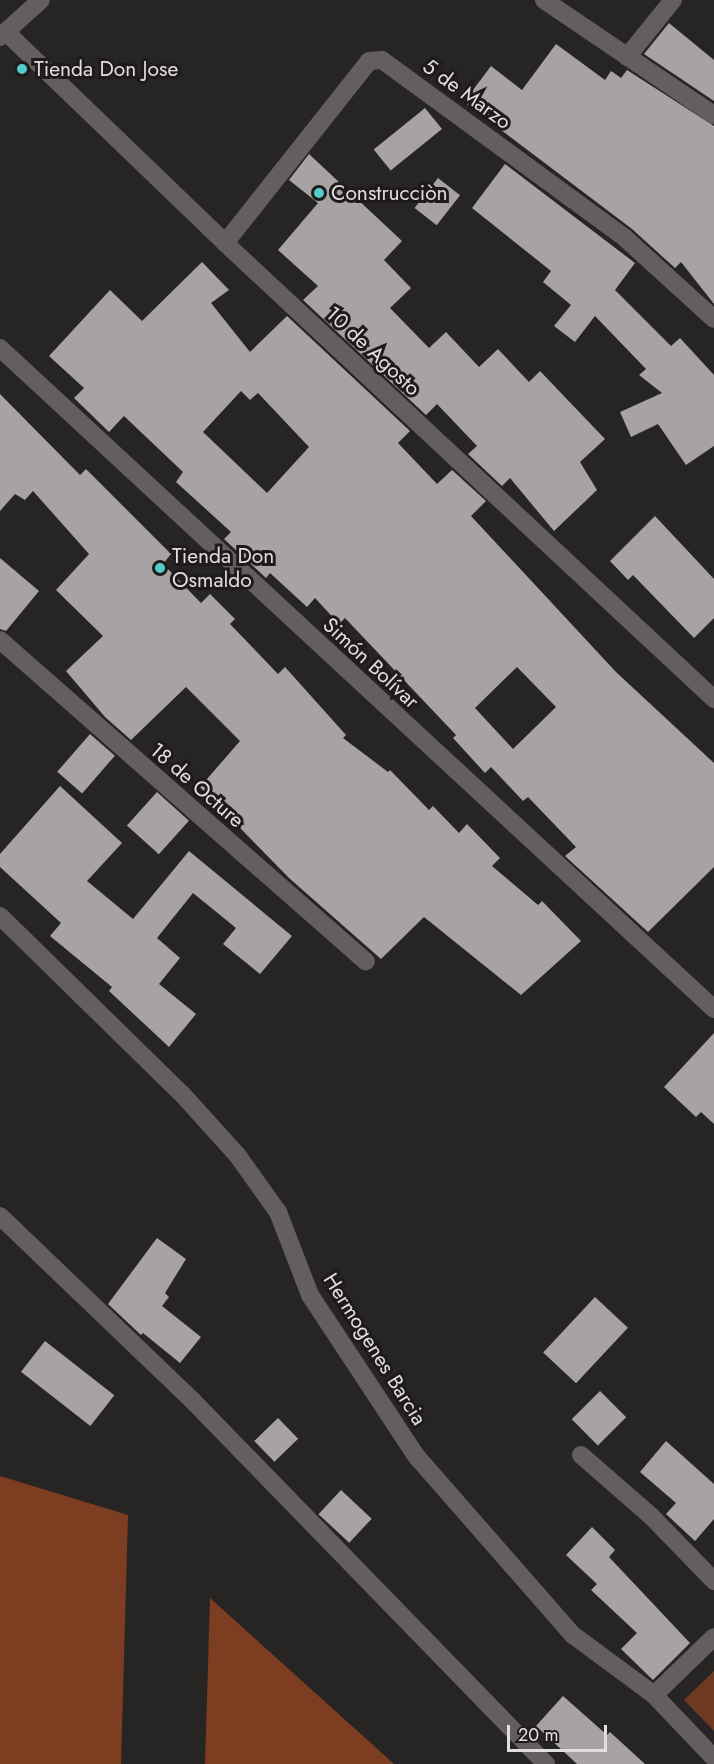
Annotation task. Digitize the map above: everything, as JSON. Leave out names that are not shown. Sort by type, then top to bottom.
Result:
[{"type":"street","points":[[3,34],[41,0]]},
{"type":"street","points":[[544,0],[714,115]]},
{"type":"street","points":[[627,57],[673,0]]},
{"type":"street","name":"10 de Agosto","points":[[3,34],[714,699]]},
{"type":"street","name":"5 de Marzo","points":[[225,243],[369,61],[382,60],[626,238],[711,309]]},
{"type":"street","name":"Simón Bolívar","points":[[0,348],[714,1009]]},
{"type":"street","name":"18 de Octure","points":[[0,640],[366,961]]},
{"type":"street","name":"Hermogenes Barcia","points":[[0,916],[182,1094],[238,1156],[278,1212],[310,1295],[417,1457],[573,1635],[654,1695],[714,1758]]},
{"type":"street","points":[[0,1215],[192,1400],[546,1764]]},
{"type":"street","points":[[581,1455],[651,1516],[714,1581]]},
{"type":"street","points":[[654,1695],[714,1637]]},
{"type":"shaded area","points":[[0,1476],[128,1515],[121,1764],[0,1764]]},
{"type":"shaded area","points":[[210,1598],[394,1764],[205,1764]]},
{"type":"shaded area","points":[[714,1671],[714,1731],[684,1700]]},
{"type":"building","points":[[669,23],[714,60],[714,101],[644,54]]},
{"type":"building","points":[[556,44],[605,80],[611,71],[621,78],[627,70],[714,126],[714,304],[681,262],[675,268],[632,229],[464,102],[491,66],[522,90]]},
{"type":"building","points":[[425,108],[442,129],[391,171],[374,150]]},
{"type":"building","points":[[309,154],[402,241],[384,260],[411,288],[390,308],[429,348],[446,332],[479,367],[498,349],[529,382],[540,371],[605,439],[580,462],[597,490],[554,531],[510,478],[502,486],[468,454],[477,446],[437,404],[426,415],[303,300],[318,286],[278,250],[318,203],[289,180]]},
{"type":"building","points":[[505,164],[635,263],[615,290],[671,346],[680,338],[714,375],[714,446],[686,465],[658,424],[631,437],[620,412],[662,393],[639,375],[646,369],[595,316],[575,342],[554,326],[571,305],[543,282],[551,271],[472,208]]},
{"type":"building","points":[[438,178],[460,195],[437,225],[415,208]]},
{"type":"building","points":[[202,262],[229,290],[211,303],[250,352],[287,316],[410,431],[398,443],[437,484],[452,470],[486,501],[471,516],[616,672],[714,763],[714,867],[648,932],[565,856],[576,847],[528,797],[523,801],[491,767],[485,773],[453,738],[456,735],[345,618],[339,624],[315,598],[307,607],[270,573],[266,578],[224,539],[231,532],[176,482],[183,472],[124,416],[109,432],[74,398],[84,388],[49,356],[110,290],[142,321]],"holes":[[[241,391],[250,400],[258,393],[309,447],[267,493],[203,432]],[[517,667],[556,707],[513,749],[475,708]]]},
{"type":"building","points":[[0,394],[80,475],[86,469],[171,554],[163,564],[201,603],[210,594],[235,619],[230,624],[278,674],[285,667],[346,735],[343,738],[388,772],[390,770],[429,810],[433,806],[459,833],[467,824],[500,858],[492,866],[538,905],[542,901],[581,941],[521,995],[424,917],[381,959],[289,878],[200,787],[240,741],[186,687],[131,740],[105,717],[66,671],[103,636],[56,590],[89,554],[33,491],[25,500],[15,494],[0,511]]},
{"type":"building","points":[[655,516],[714,579],[714,618],[694,638],[633,575],[628,580],[610,561]]},
{"type":"building","points":[[0,558],[39,591],[6,631],[0,629]]},
{"type":"building","points":[[90,734],[115,756],[82,793],[57,772]]},
{"type":"building","points":[[60,786],[122,843],[87,881],[133,919],[189,851],[292,936],[260,974],[223,944],[236,928],[193,893],[157,938],[180,958],[159,984],[196,1014],[169,1047],[109,991],[112,987],[50,936],[61,923],[0,867],[0,854]]},
{"type":"building","points":[[157,792],[189,821],[159,854],[127,825]]},
{"type":"building","points":[[714,1033],[714,1124],[701,1112],[696,1117],[664,1087]]},
{"type":"building","points":[[157,1238],[186,1259],[165,1293],[169,1297],[162,1306],[201,1337],[180,1363],[143,1333],[141,1335],[108,1304]]},
{"type":"building","points":[[595,1297],[628,1328],[576,1383],[543,1353]]},
{"type":"building","points":[[45,1341],[114,1395],[90,1426],[21,1372]]},
{"type":"building","points":[[600,1391],[626,1417],[598,1445],[572,1419]]},
{"type":"building","points":[[278,1418],[298,1439],[274,1462],[254,1441]]},
{"type":"building","points":[[666,1441],[714,1484],[714,1519],[695,1541],[666,1514],[676,1503],[640,1472]]},
{"type":"building","points":[[341,1490],[372,1519],[349,1543],[318,1514]]},
{"type":"building","points":[[592,1527],[615,1550],[609,1557],[690,1643],[653,1680],[621,1649],[637,1633],[591,1590],[597,1584],[566,1555]]},
{"type":"building","points":[[563,1696],[607,1735],[610,1732],[645,1764],[577,1764],[536,1726]]},
{"type":"place","name":"Tienda Don Jose","points":[[22,69]]},
{"type":"place","name":"Construcciòn","points":[[319,193]]},
{"type":"place","name":"Tienda Don Osmaldo","points":[[160,568]]}]
